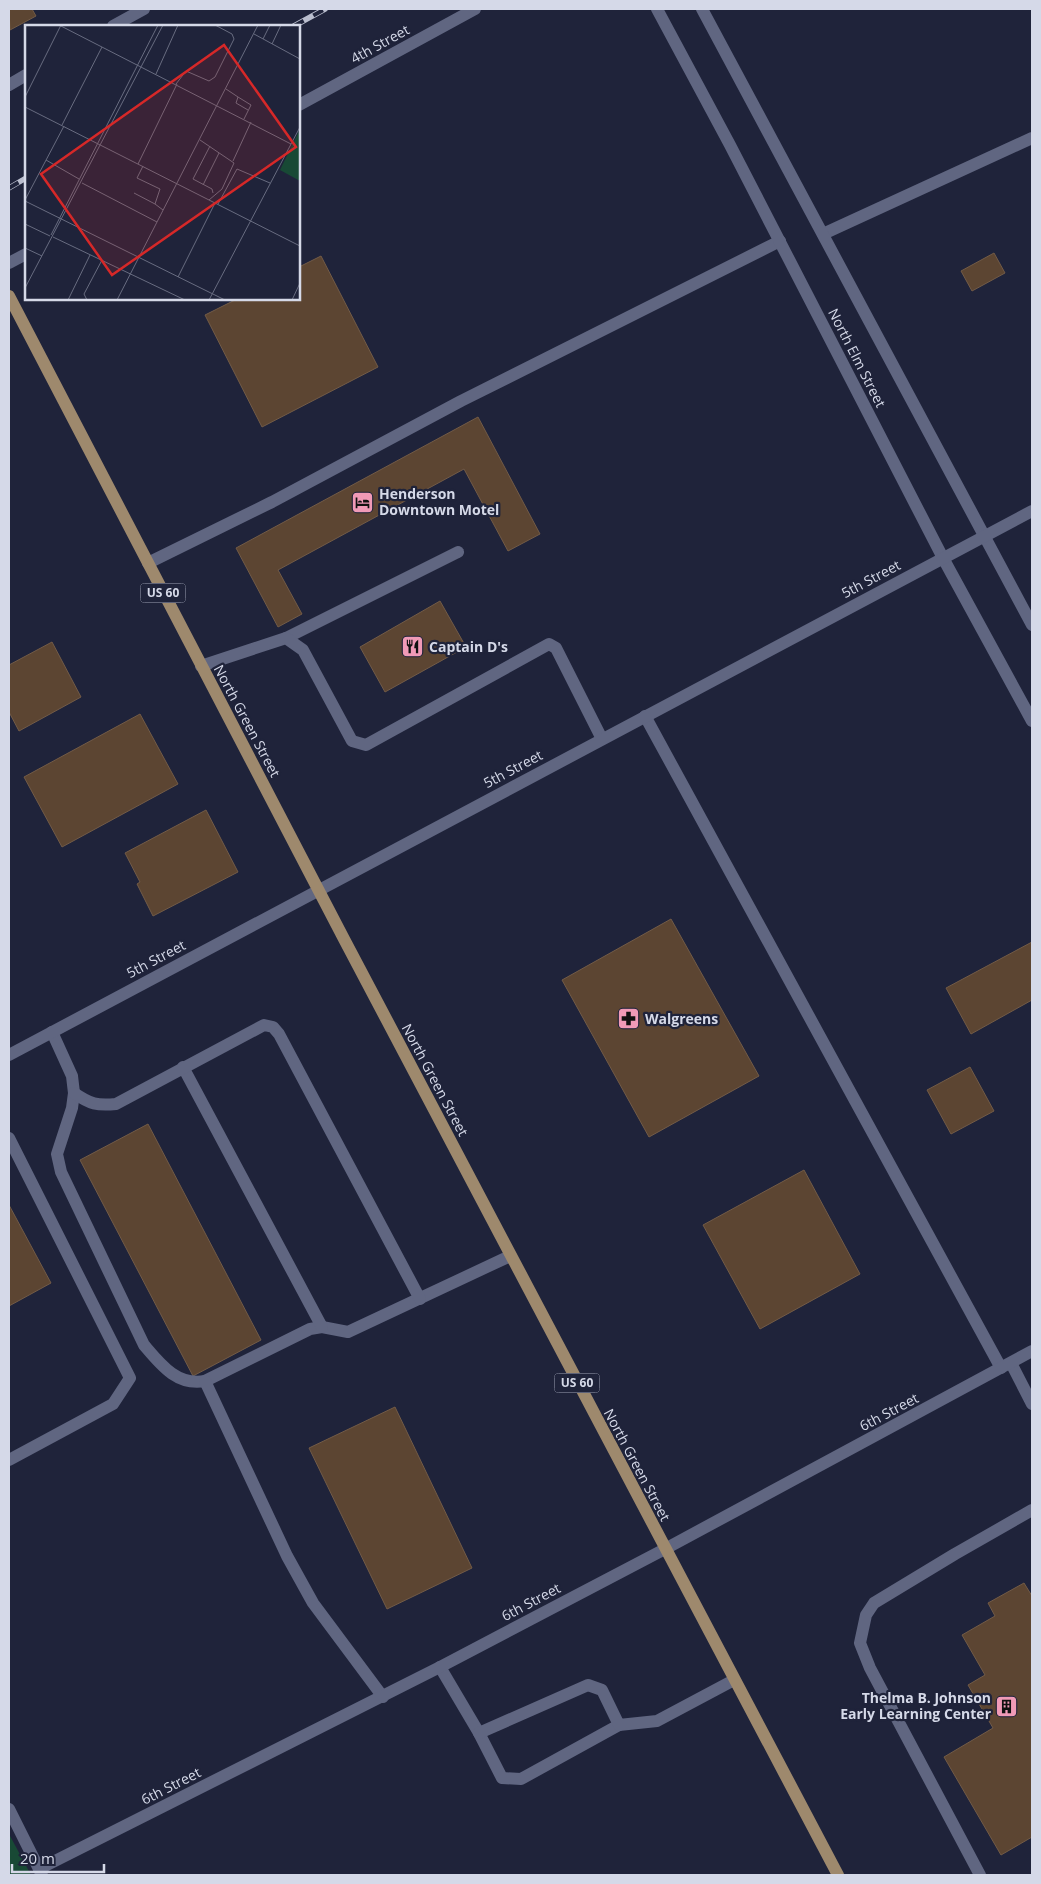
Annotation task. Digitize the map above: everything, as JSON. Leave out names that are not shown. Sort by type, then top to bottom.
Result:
[{"type":"main road","name":"North Green Street","points":[[9,296],[510,1256],[838,1875]]},
{"type":"street","points":[[115,25],[144,9]]},
{"type":"street","name":"4th Street","points":[[300,104],[475,9]]},
{"type":"street","name":"North Elm Street","points":[[657,9],[780,241],[943,558],[1032,721]]},
{"type":"street","name":"North Elm Street","points":[[702,9],[1032,625]]},
{"type":"street","points":[[9,85],[25,76]]},
{"type":"street","points":[[823,234],[1032,138]]},
{"type":"street","points":[[148,563],[272,502],[461,401],[780,241]]},
{"type":"street","points":[[9,263],[25,255]]},
{"type":"street","name":"5th Street","points":[[9,1055],[1032,511]]},
{"type":"street","points":[[201,666],[286,638],[458,552]]},
{"type":"street","points":[[286,638],[302,650],[352,741],[366,745],[549,644],[556,648],[602,739]]},
{"type":"street","points":[[645,716],[1006,1366],[1032,1404]]},
{"type":"street","points":[[74,1093],[89,1102],[101,1106],[116,1104],[264,1025],[273,1027],[279,1034],[420,1299]]},
{"type":"street","points":[[52,1032],[72,1076],[74,1093],[72,1108],[56,1154],[61,1172],[144,1346],[162,1367],[181,1380],[195,1383],[206,1381],[310,1329],[322,1327],[348,1332],[510,1256]]},
{"type":"street","points":[[183,1067],[322,1327]]},
{"type":"street","points":[[9,1138],[130,1378],[113,1404],[9,1460]]},
{"type":"street","name":"6th Street","points":[[41,1872],[665,1550],[1032,1352]]},
{"type":"street","points":[[206,1381],[287,1556],[308,1595],[382,1697]]},
{"type":"street","points":[[980,1875],[870,1668],[860,1643],[866,1615],[874,1603],[1032,1510]]},
{"type":"street","points":[[440,1667],[479,1733],[502,1778],[521,1779],[620,1725],[658,1721],[734,1680]]},
{"type":"street","points":[[479,1733],[588,1685],[602,1690],[620,1725]]},
{"type":"street","points":[[9,1809],[41,1872]]},
{"type":"green space","points":[[9,1834],[31,1875],[9,1875]]},
{"type":"building","points":[[9,9],[32,9],[36,16],[10,30]]},
{"type":"building","points":[[994,253],[1005,273],[972,291],[961,271]]},
{"type":"building","points":[[321,256],[378,367],[262,427],[205,315],[235,300],[300,300],[300,266]]},
{"type":"building","name":"Henderson Downtown Motel","points":[[478,417],[540,534],[508,551],[464,469],[278,570],[302,614],[278,627],[236,548]]},
{"type":"building","name":"Captain D's","points":[[440,601],[466,647],[385,692],[360,647]]},
{"type":"building","points":[[52,642],[81,697],[19,731],[9,712],[9,665]]},
{"type":"building","points":[[140,714],[178,784],[62,847],[24,777]]},
{"type":"building","points":[[206,810],[238,872],[153,916],[137,884],[140,882],[125,853]]},
{"type":"building","points":[[671,919],[759,1076],[649,1137],[562,980]]},
{"type":"building","points":[[1032,942],[1032,1000],[971,1034],[946,988]]},
{"type":"building","points":[[970,1067],[994,1111],[951,1134],[927,1090]]},
{"type":"building","points":[[148,1124],[261,1340],[193,1376],[80,1160]]},
{"type":"building","points":[[804,1170],[860,1274],[760,1329],[703,1225]]},
{"type":"building","points":[[9,1205],[51,1283],[9,1306]]},
{"type":"building","points":[[395,1407],[472,1568],[387,1609],[309,1448]]},
{"type":"building","name":"Thelma B. Johnson Early Learning Center","points":[[1024,1583],[1032,1596],[1032,1837],[1001,1855],[944,1757],[993,1728],[968,1685],[985,1675],[962,1635],[995,1616],[988,1603]]},
{"type":"railway","points":[[296,25],[325,9]]},
{"type":"railway","points":[[9,188],[25,179]]},
{"type":"place","name":"Henderson Downtown Motel","points":[[363,502]]},
{"type":"place","name":"Captain D's","points":[[413,647]]},
{"type":"place","name":"Walgreens","points":[[629,1019]]},
{"type":"place","name":"Thelma B. Johnson Early Learning Center","points":[[1007,1706]]}]
